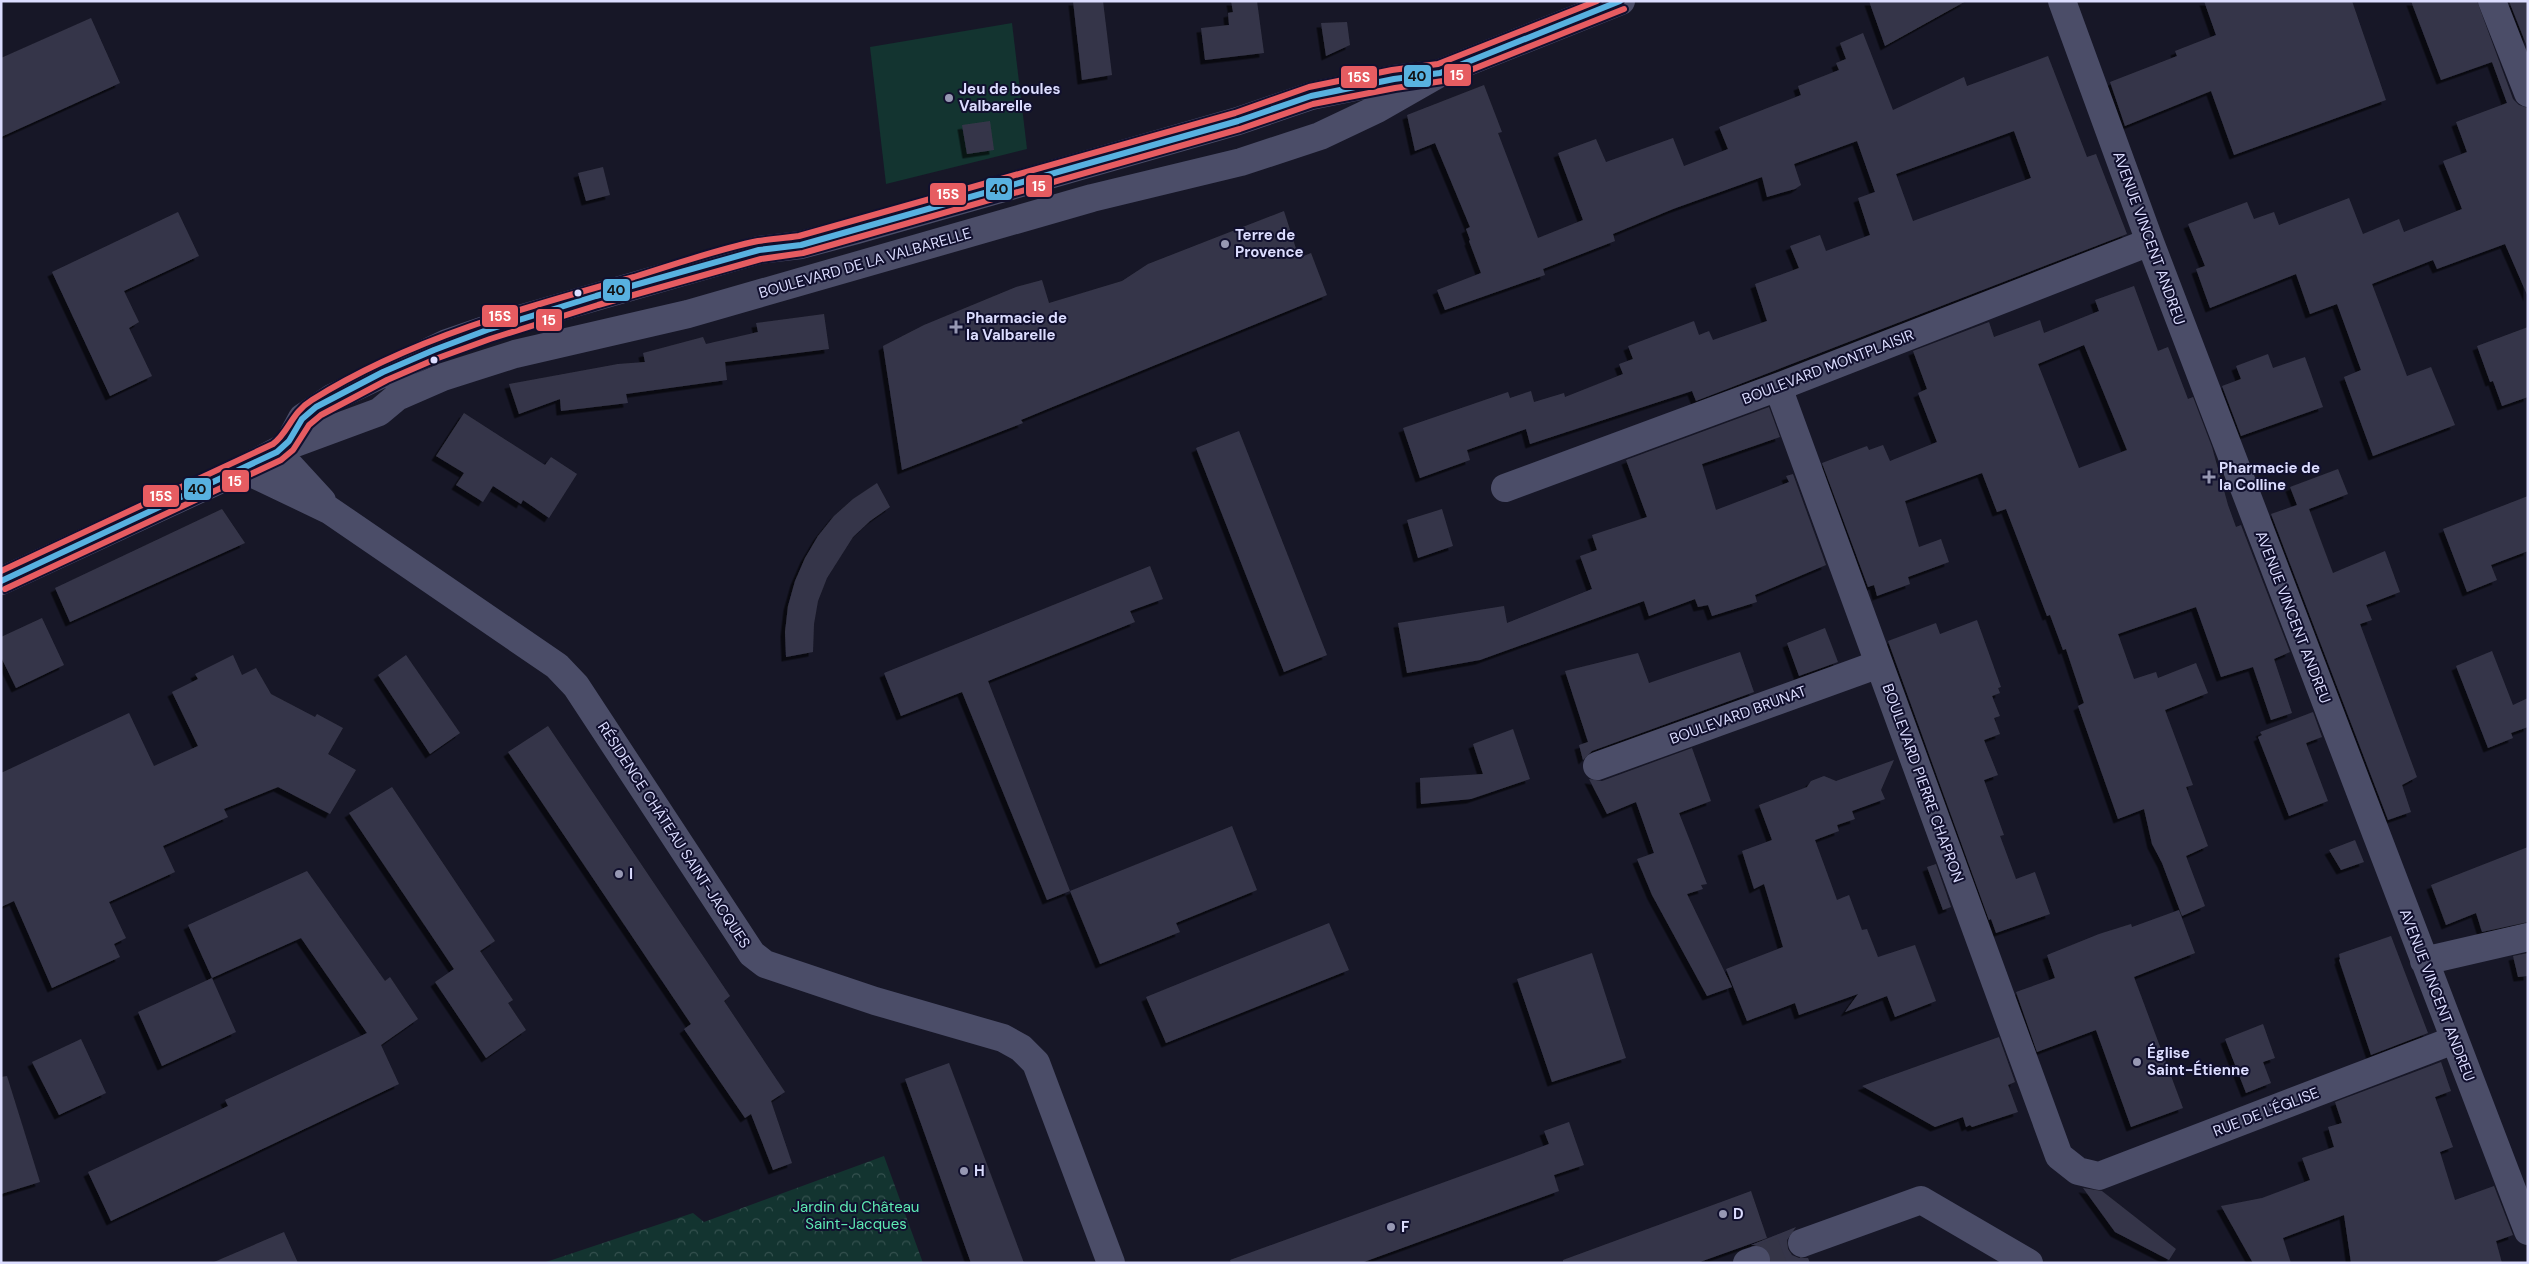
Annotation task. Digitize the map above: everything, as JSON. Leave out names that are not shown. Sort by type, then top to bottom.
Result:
[{"type":"street","name":"BOULEVARD DE LA VALBARELLE","points":[[1,582],[282,449],[379,412],[397,397],[443,377],[515,354],[688,314],[1092,198],[1242,162],[1328,132],[1377,109],[1440,74],[1621,1]]},
{"type":"street","name":"AVENUE VINCENT ANDREU","points":[[2062,1],[2150,242],[2528,1230]]},
{"type":"street","points":[[2492,1],[2528,93]]},
{"type":"street","name":"BOULEVARD DE LA VALBARELLE","points":[[282,449],[302,418],[332,398],[447,343],[502,324],[759,250],[801,245],[857,230],[1238,121],[1310,96],[1394,79],[1440,74]]},
{"type":"street","name":"BOULEVARD MONTPLAISIR","points":[[1505,488],[1778,387],[2150,242]]},
{"type":"street","name":"BOULEVARD PIERRE CHAPRON","points":[[1778,387],[2059,1156],[2078,1171]]},
{"type":"street","name":"RÉSIDENCE CHÂTEAU SAINT-JACQUES","points":[[282,449],[330,510]]},
{"type":"street","name":"RÉSIDENCE CHÂTEAU SAINT-JACQUES","points":[[243,469],[330,510],[557,666],[576,686],[752,954],[765,964],[875,1001],[1003,1038],[1026,1053],[1036,1063],[1111,1263]]},
{"type":"street","name":"BOULEVARD BRUNAT","points":[[1597,766],[1879,664]]},
{"type":"street","points":[[2424,961],[2528,937]]},
{"type":"street","name":"RUE DE L'ÉGLISE","points":[[2078,1171],[2099,1176],[2454,1040]]},
{"type":"street","points":[[1802,1243],[1921,1200],[2029,1263]]},
{"type":"green space","name":"Jeu de boules Valbarelle","points":[[1012,23],[1027,149],[886,184],[870,47]]},
{"type":"green space","name":"Jardin du Château Saint-Jacques","points":[[884,1156],[923,1263],[543,1263],[693,1213],[704,1222]]},
{"type":"building","points":[[1073,1],[1103,1],[1112,75],[1082,80]]},
{"type":"building","points":[[1231,1],[1257,1],[1264,53],[1205,60],[1201,28],[1229,25],[1228,13],[1233,12]]},
{"type":"building","points":[[1869,1],[1966,1],[1885,46]]},
{"type":"building","points":[[2204,1],[2352,1],[2386,100],[2234,155],[2211,91],[2125,126],[2110,82],[2177,56],[2175,51],[2216,35]]},
{"type":"building","points":[[2411,1],[2477,1],[2513,99],[2519,105],[2528,108],[2528,297],[2505,244],[2437,269],[2433,260],[2372,284],[2407,376],[2431,367],[2455,425],[2373,456],[2344,377],[2361,370],[2337,304],[2310,314],[2296,274],[2210,308],[2196,269],[2205,266],[2188,224],[2247,202],[2254,219],[2274,212],[2279,225],[2349,198],[2363,234],[2399,219],[2404,232],[2462,209],[2443,161],[2467,152],[2456,122],[2507,103],[2492,62],[2441,80]]},
{"type":"building","points":[[2509,1],[2528,1],[2528,49]]},
{"type":"building","points":[[91,18],[120,83],[1,137],[1,58]]},
{"type":"building","points":[[1347,22],[1350,45],[1326,56],[1321,23]]},
{"type":"building","points":[[1863,33],[1893,110],[1964,77],[1967,86],[2048,56],[2087,157],[2096,154],[2127,234],[1696,401],[1692,391],[1530,444],[1526,429],[1467,450],[1470,460],[1420,478],[1403,428],[1508,392],[1510,398],[1531,391],[1534,402],[1564,393],[1565,397],[1623,374],[1619,364],[1633,359],[1628,346],[1694,321],[1699,335],[1709,331],[1713,340],[1767,321],[1755,284],[1799,268],[1790,246],[1820,235],[1826,251],[1870,235],[1858,198],[1875,192],[1857,141],[1794,164],[1801,185],[1795,189],[1767,197],[1762,177],[1673,209],[1613,234],[1615,241],[1543,269],[1545,275],[1445,310],[1437,290],[1481,273],[1466,229],[1470,227],[1435,143],[1415,151],[1407,115],[1484,85],[1502,132],[1498,133],[1538,238],[1583,220],[1558,153],[1596,139],[1606,162],[1673,138],[1684,166],[1728,149],[1719,127],[1801,95],[1798,86],[1839,70],[1836,63],[1846,59],[1840,43]],"holes":[[[2014,131],[2031,178],[1913,221],[1896,174]]]},
{"type":"building","points":[[990,121],[994,150],[967,154],[962,125]]},
{"type":"building","points":[[603,167],[610,195],[586,201],[578,173]]},
{"type":"building","points":[[1284,211],[1299,258],[1311,253],[1327,295],[1021,420],[1023,423],[902,470],[883,346],[924,325],[1016,287],[1042,280],[1049,303],[1122,281],[1148,264]]},
{"type":"building","points":[[178,212],[199,256],[124,291],[139,322],[129,328],[152,376],[110,396],[52,272]]},
{"type":"building","points":[[2134,286],[2158,351],[2168,347],[2188,399],[2193,397],[2212,447],[2236,527],[2241,525],[2290,652],[2274,659],[2292,713],[2271,720],[2253,667],[2221,677],[2196,607],[2118,634],[2134,679],[2156,672],[2158,678],[2196,663],[2208,693],[2165,710],[2193,785],[2186,787],[2208,846],[2186,856],[2205,906],[2182,916],[2162,863],[2152,844],[2144,809],[2118,819],[2078,706],[2084,703],[2066,649],[2063,650],[2050,615],[2047,616],[2006,509],[1997,512],[1982,473],[1905,501],[1919,547],[1941,539],[1949,562],[1908,577],[1910,584],[1877,596],[1874,585],[1868,587],[1822,463],[1867,446],[1869,450],[1883,445],[1890,461],[1937,442],[1918,393],[1927,389],[1913,351],[1989,322],[1994,337],[2040,320],[2044,333],[2099,311],[2095,300]],"holes":[[[2084,345],[2127,450],[2079,468],[2038,364]]]},
{"type":"building","points":[[824,314],[829,349],[725,362],[727,380],[626,394],[628,403],[561,411],[560,399],[519,414],[509,384],[618,364],[645,362],[643,353],[703,337],[706,344],[758,332],[756,323]]},
{"type":"building","points":[[2528,327],[2528,397],[2502,406],[2493,381],[2490,382],[2477,346]]},
{"type":"building","points":[[2268,354],[2273,368],[2305,357],[2323,407],[2241,436],[2222,386],[2241,379],[2236,366]]},
{"type":"building","points":[[1769,407],[1780,437],[1702,464],[1716,510],[1789,482],[1786,476],[1793,474],[1826,565],[1755,595],[1757,602],[1712,616],[1708,605],[1698,607],[1695,599],[1649,616],[1644,601],[1480,660],[1407,673],[1398,623],[1504,606],[1507,623],[1592,589],[1580,556],[1597,550],[1592,535],[1647,517],[1626,460]]},
{"type":"building","points":[[464,413],[545,465],[551,457],[577,474],[549,518],[523,500],[521,504],[493,486],[483,502],[456,485],[464,473],[436,456]]},
{"type":"building","points":[[1239,431],[1327,655],[1284,672],[1196,448]]},
{"type":"building","points":[[2338,469],[2348,494],[2309,509],[2333,573],[2385,551],[2400,592],[2366,605],[2372,620],[2360,624],[2417,777],[2402,785],[2411,812],[2388,820],[2271,514],[2297,505],[2290,487]]},
{"type":"building","points":[[877,483],[890,507],[870,521],[853,537],[827,578],[818,601],[814,624],[813,652],[786,657],[785,632],[788,606],[795,581],[805,558],[818,536],[834,516],[853,499]]},
{"type":"building","points":[[2528,496],[2528,551],[2491,565],[2497,580],[2467,592],[2443,529]]},
{"type":"building","points":[[222,509],[245,543],[70,622],[55,588]]},
{"type":"building","points":[[1442,509],[1453,546],[1418,558],[1407,520]]},
{"type":"building","points":[[1150,566],[1163,599],[1130,611],[1135,622],[988,681],[1070,891],[1047,900],[962,692],[901,716],[884,673]]},
{"type":"building","points":[[42,618],[64,665],[16,688],[1,657],[1,637]]},
{"type":"building","points":[[1977,620],[2001,687],[1998,688],[2000,693],[1992,696],[2000,716],[1994,718],[2000,734],[1984,740],[1998,775],[1984,780],[2004,835],[2000,836],[2016,879],[2035,872],[2050,914],[1996,933],[1991,919],[1989,920],[1888,641],[1936,623],[1940,634]]},
{"type":"building","points":[[1825,628],[1838,662],[1799,676],[1787,643]]},
{"type":"building","points":[[2492,651],[2513,705],[2528,698],[2528,727],[2511,733],[2513,738],[2488,748],[2456,666]]},
{"type":"building","points":[[1740,652],[1754,692],[1592,751],[1583,760],[1579,745],[1588,742],[1565,671],[1638,653],[1649,683]]},
{"type":"building","points":[[233,655],[242,675],[256,668],[271,694],[315,717],[317,714],[343,728],[328,754],[356,770],[330,814],[278,787],[224,809],[228,817],[163,846],[175,872],[109,902],[126,938],[114,944],[120,957],[52,988],[14,901],[1,907],[1,773],[129,713],[154,766],[198,746],[172,692],[198,679],[195,674]]},
{"type":"building","points":[[406,655],[460,733],[430,754],[378,675]]},
{"type":"building","points":[[2313,712],[2322,737],[2306,743],[2328,801],[2289,816],[2258,737],[2262,735],[2260,732]]},
{"type":"building","name":"I","points":[[548,726],[730,996],[724,1001],[785,1092],[771,1101],[792,1163],[773,1170],[751,1114],[745,1118],[684,1029],[691,1024],[508,752]]},
{"type":"building","points":[[1513,729],[1530,779],[1471,799],[1421,804],[1420,778],[1483,774],[1473,744]]},
{"type":"building","points":[[1692,748],[1711,801],[1679,813],[1707,884],[1701,885],[1703,889],[1687,894],[1732,987],[1707,996],[1652,895],[1637,859],[1654,853],[1636,802],[1607,814],[1589,779],[1602,781]]},
{"type":"building","points":[[1894,760],[1881,790],[1885,799],[1852,811],[1855,819],[1837,825],[1839,831],[1815,840],[1837,900],[1849,895],[1862,930],[1867,929],[1878,957],[1915,945],[1936,1001],[1895,1017],[1887,996],[1845,1012],[1858,994],[1799,1015],[1795,1003],[1747,1021],[1726,969],[1783,947],[1764,884],[1754,889],[1742,851],[1772,840],[1759,805],[1807,787],[1811,781],[1824,776],[1836,781]]},
{"type":"building","points":[[392,787],[495,941],[480,951],[513,1000],[508,1003],[526,1030],[486,1058],[435,982],[454,969],[349,813]]},
{"type":"building","points":[[1232,826],[1257,890],[1176,923],[1180,932],[1100,964],[1070,891]]},
{"type":"building","points":[[2355,840],[2364,862],[2341,870],[2329,850]]},
{"type":"building","points":[[2528,847],[2528,922],[2482,932],[2476,913],[2446,925],[2431,885]]},
{"type":"building","points":[[1936,864],[1951,907],[1943,910],[1927,867]]},
{"type":"building","points":[[307,871],[385,981],[390,977],[418,1019],[381,1045],[399,1084],[111,1221],[88,1172],[228,1106],[225,1100],[367,1033],[301,938],[212,978],[188,925]]},
{"type":"building","points":[[2179,910],[2195,953],[2134,977],[2183,1108],[2131,1127],[2096,1030],[2037,1052],[2016,992],[2055,978],[2047,955],[2099,934],[2131,924],[2132,927]]},
{"type":"building","points":[[1329,923],[1349,970],[1166,1043],[1146,997]]},
{"type":"building","points":[[2391,936],[2428,1033],[2371,1055],[2339,960],[2339,954]]},
{"type":"building","points":[[1592,953],[1626,1058],[1552,1082],[1517,979]]},
{"type":"building","points":[[2528,953],[2528,976],[2518,977],[2513,956]]},
{"type":"building","points":[[212,978],[236,1032],[162,1066],[138,1012]]},
{"type":"building","points":[[2263,1024],[2275,1058],[2263,1062],[2271,1083],[2246,1093],[2225,1039]]},
{"type":"building","points":[[1999,1037],[2015,1082],[2008,1085],[2018,1112],[1972,1127],[1970,1125],[1966,1127],[1963,1117],[1935,1127],[1862,1086]]},
{"type":"building","points":[[81,1039],[106,1093],[59,1115],[32,1062]]},
{"type":"building","points":[[2441,1062],[2451,1091],[2435,1097],[2453,1147],[2440,1152],[2455,1200],[2494,1186],[2513,1235],[2496,1241],[2502,1263],[2351,1263],[2344,1215],[2283,1238],[2291,1263],[2253,1263],[2221,1206],[2262,1198],[2310,1180],[2302,1158],[2334,1147],[2328,1127],[2342,1123],[2335,1102]]},
{"type":"building","name":"H","points":[[949,1063],[1024,1263],[971,1263],[905,1079]]},
{"type":"building","points":[[7,1076],[40,1182],[1,1194],[1,1077]]},
{"type":"building","name":"F","points":[[1569,1122],[1584,1165],[1554,1175],[1559,1191],[1361,1263],[1231,1263],[1230,1260],[1549,1144],[1544,1131]]},
{"type":"building","points":[[2083,1188],[2102,1191],[2176,1249],[2169,1260],[2115,1232]]},
{"type":"building","name":"D","points":[[1751,1191],[1767,1238],[1697,1263],[1563,1263],[1563,1260]]},
{"type":"building","points":[[1796,1227],[1787,1240],[1788,1249],[1792,1255],[1799,1258],[1808,1258],[1810,1263],[1771,1263],[1771,1255],[1766,1248],[1759,1245],[1751,1245]]},
{"type":"building","points":[[284,1232],[298,1263],[214,1263],[214,1262]]},
{"type":"tunnel","points":[[1756,1260],[1802,1243]]},
{"type":"transit line","name":"15S","points":[[1,571],[273,444],[283,434],[299,411],[312,400],[349,378],[388,359],[468,327],[551,300],[727,248],[758,241],[799,236],[1235,113],[1309,87],[1392,70],[1438,64],[1597,1]]},
{"type":"transit line","name":"40","points":[[1,581],[277,452],[289,441],[302,419],[316,407],[383,372],[487,330],[596,296],[759,250],[801,245],[1238,121],[1311,96],[1394,79],[1440,73],[1620,1]]},
{"type":"transit line","name":"15","points":[[5,589],[281,460],[293,450],[309,425],[321,415],[387,380],[438,358],[490,339],[598,305],[761,259],[803,253],[1240,129],[1313,104],[1443,81],[1624,9]]},
{"type":"place","name":"Jeu de boules Valbarelle","points":[[949,98]]},
{"type":"place","name":"Terre de Provence","points":[[1225,244]]},
{"type":"place","name":"Pharmacie de la Valbarelle","points":[[956,327]]},
{"type":"place","name":"Pharmacie de la Colline","points":[[2209,477]]},
{"type":"place","name":"I","points":[[619,874]]},
{"type":"place","name":"Église Saint-Étienne","points":[[2137,1062]]},
{"type":"place","name":"H","points":[[964,1171]]},
{"type":"place","name":"D","points":[[1723,1214]]},
{"type":"place","name":"F","points":[[1391,1227]]}]
